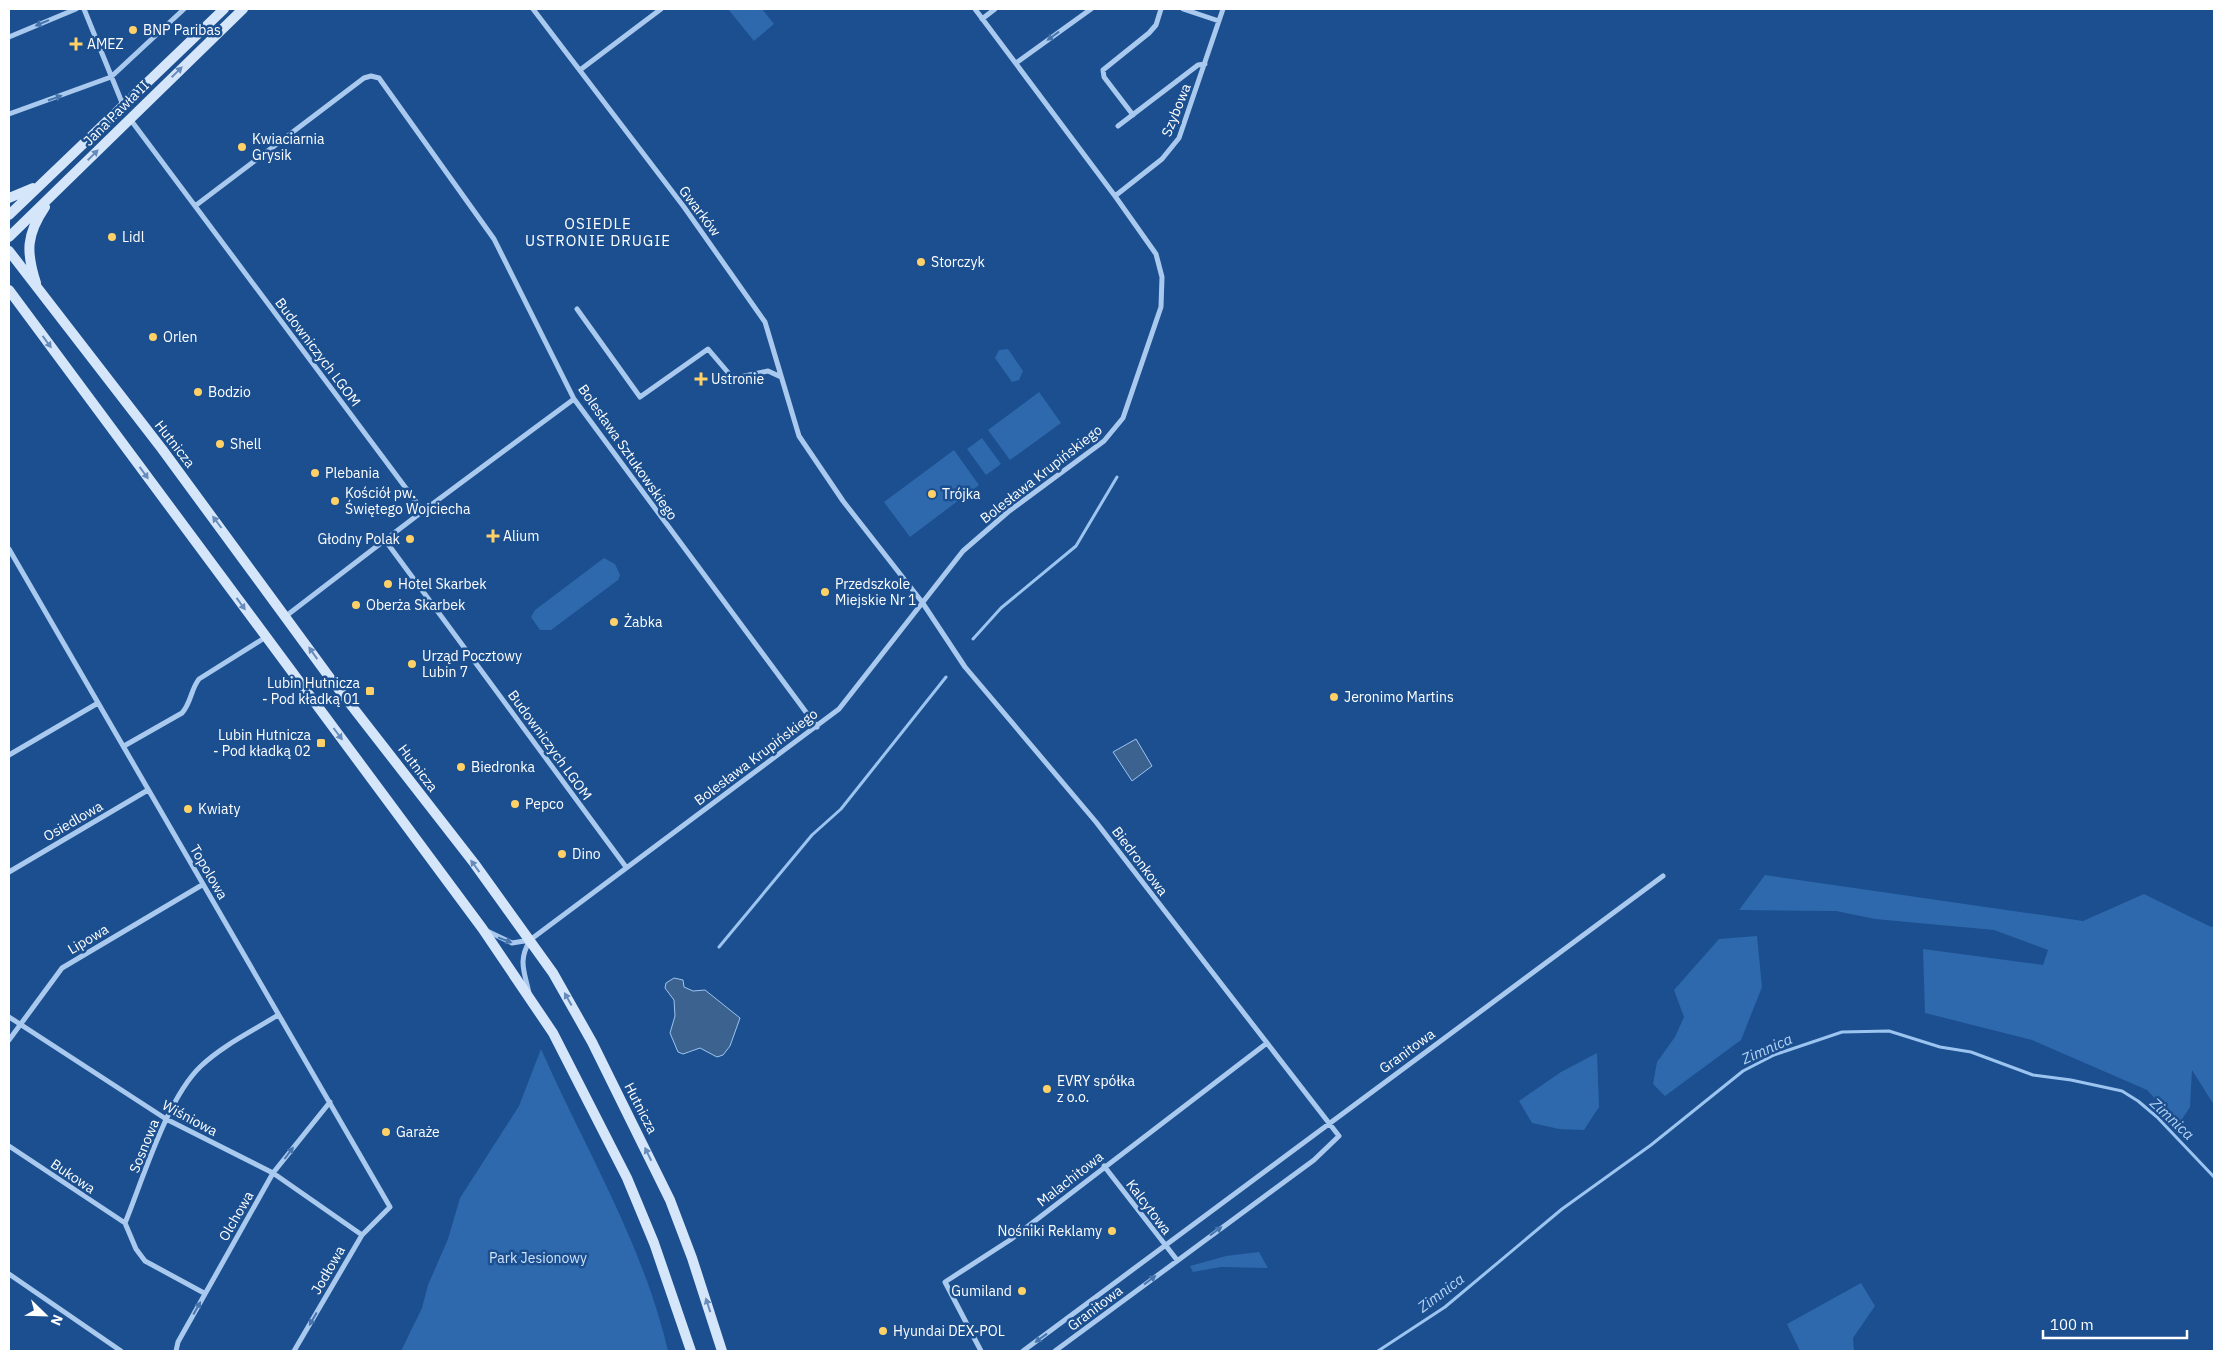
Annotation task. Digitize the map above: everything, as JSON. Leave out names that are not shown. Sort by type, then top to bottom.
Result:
[{"type":"main road","name":"Jana Pawła II","points":[[9,215],[224,9]]},
{"type":"main road","name":"Jana Pawła II","points":[[9,237],[243,9]]},
{"type":"main road","points":[[123,105],[130,119]]},
{"type":"main road","points":[[9,198],[39,186]]},
{"type":"main road","points":[[39,291],[30,265],[29,245],[31,233],[58,189]]},
{"type":"main road","name":"Hutnicza","points":[[9,251],[168,457],[330,678],[396,761],[553,973],[592,1042],[662,1184],[692,1258],[722,1351]]},
{"type":"main road","points":[[9,290],[482,928],[530,997],[560,1047],[627,1178],[654,1243],[691,1351]]},
{"type":"main road","points":[[9,297],[18,303]]},
{"type":"street","points":[[9,37],[76,9]]},
{"type":"street","points":[[84,9],[123,105]]},
{"type":"street","points":[[9,114],[111,77],[184,9]]},
{"type":"street","name":"Gwarków","points":[[533,9],[684,207],[765,322],[799,436],[843,502],[922,602]]},
{"type":"street","points":[[580,70],[661,9]]},
{"type":"street","name":"Bolesława Krupińskiego","points":[[530,940],[839,709],[963,551],[1008,512],[1104,441],[1122,418],[1161,307],[1162,287],[1159,264],[1153,249],[1115,196],[975,9]]},
{"type":"street","points":[[982,18],[995,9]]},
{"type":"street","points":[[1016,63],[1091,9]]},
{"type":"street","points":[[1133,115],[1104,77],[1103,71],[1106,66],[1149,34],[1156,25],[1161,9]]},
{"type":"street","points":[[1183,9],[1219,21]]},
{"type":"street","name":"Szybowa","points":[[1115,196],[1162,159],[1177,142],[1185,126],[1223,9]]},
{"type":"street","points":[[1118,126],[1198,65],[1205,64]]},
{"type":"street","name":"Bolesława Sztukowskiego","points":[[195,206],[364,78],[377,76],[494,239],[574,399],[684,550],[817,727]]},
{"type":"street","name":"Budowniczych LGOM","points":[[130,119],[423,511]]},
{"type":"street","points":[[577,309],[640,397],[708,348],[731,376],[740,377],[768,371],[781,377]]},
{"type":"street","points":[[286,616],[574,399]]},
{"type":"street","name":"Budowniczych LGOM","points":[[385,540],[626,867]]},
{"type":"street","name":"Topolowa","points":[[9,549],[390,1207]]},
{"type":"street","name":"Biedronkowa","points":[[922,602],[965,667],[1096,822],[1339,1136]]},
{"type":"street","points":[[124,746],[182,713],[187,708],[194,684],[199,679],[266,637]]},
{"type":"street","points":[[9,754],[98,703]]},
{"type":"street","name":"Osiedlowa","points":[[9,872],[148,790]]},
{"type":"street","name":"Granitowa","points":[[1023,1351],[1663,876]]},
{"type":"street","name":"Lipowa","points":[[9,1040],[62,968],[202,885]]},
{"type":"street","points":[[482,928],[512,943],[519,944],[530,940]]},
{"type":"street","points":[[530,940],[522,961],[530,997]]},
{"type":"street","name":"Sosnowa","points":[[126,1223],[166,1119],[200,1067],[278,1015]]},
{"type":"street","name":"Wiśniowa","points":[[9,1017],[166,1119],[273,1173],[362,1235]]},
{"type":"street","name":"Malachitowa","points":[[981,1351],[945,1282],[1010,1240],[1104,1166],[1267,1043]]},
{"type":"street","name":"Olchowa","points":[[176,1351],[178,1342],[204,1293],[273,1173],[318,1114],[330,1102]]},
{"type":"street","name":"Granitowa","points":[[1055,1351],[1314,1160],[1339,1136]]},
{"type":"street","name":"Bukowa","points":[[9,1146],[126,1223]]},
{"type":"street","name":"Kalcytowa","points":[[1104,1166],[1164,1246],[1177,1260]]},
{"type":"street","name":"Jodłowa","points":[[294,1351],[362,1235],[390,1207]]},
{"type":"street","points":[[126,1223],[136,1249],[145,1260],[204,1293]]},
{"type":"street","points":[[9,1274],[121,1351]]},
{"type":"green space","points":[[728,9],[762,9],[774,24],[754,41]]},
{"type":"green space","points":[[1008,349],[1023,371],[1019,380],[1012,382],[995,358],[999,350]]},
{"type":"green space","points":[[1039,392],[1061,423],[1010,460],[988,430]]},
{"type":"green space","points":[[982,438],[1001,464],[986,475],[967,449]]},
{"type":"green space","name":"Trójka","points":[[954,450],[979,485],[910,537],[884,502]]},
{"type":"green space","points":[[604,558],[615,564],[620,575],[618,580],[551,630],[540,630],[531,617],[535,610]]},
{"type":"green space","points":[[1765,875],[2083,921],[2144,894],[2211,927],[2214,926],[2214,1105],[2192,1070],[2190,1107],[2179,1124],[2147,1090],[2032,1040],[1925,1013],[1923,949],[2043,965],[2048,950],[1994,930],[1875,919],[1836,911],[1739,910]]},
{"type":"green space","points":[[1757,936],[1762,987],[1741,1040],[1665,1096],[1653,1084],[1657,1062],[1675,1037],[1684,1017],[1674,990],[1719,939]]},
{"type":"green space","name":"Park Jesionowy","points":[[541,1049],[612,1197],[644,1272],[668,1351],[401,1351],[422,1308],[428,1285],[448,1239],[460,1198],[519,1106]]},
{"type":"green space","points":[[1597,1053],[1599,1107],[1584,1130],[1559,1129],[1532,1123],[1519,1101],[1561,1072]]},
{"type":"green space","points":[[1259,1252],[1268,1268],[1221,1267],[1193,1272],[1190,1266],[1226,1256]]},
{"type":"green space","points":[[1861,1283],[1875,1306],[1853,1338],[1854,1351],[1800,1351],[1787,1324]]},
{"type":"shaded area","points":[[1136,739],[1152,766],[1132,781],[1113,752]]},
{"type":"shaded area","points":[[674,978],[683,980],[684,987],[693,991],[705,990],[740,1018],[730,1046],[723,1055],[717,1057],[700,1048],[683,1054],[678,1052],[670,1033],[675,1016],[674,1000],[665,988],[666,983]]},
{"type":"waterway","points":[[973,639],[1001,608],[1076,546],[1117,477]]},
{"type":"waterway","points":[[719,947],[812,835],[841,809],[946,677]]},
{"type":"waterway","name":"Zimnica","points":[[1378,1351],[1445,1307],[1562,1209],[1651,1145],[1743,1071],[1774,1055],[1842,1032],[1889,1031],[1940,1047],[1971,1052],[2033,1075],[2071,1080],[2122,1091],[2138,1101],[2157,1117],[2214,1177]]},
{"type":"place","name":"BNP Paribas","points":[[133,30]]},
{"type":"place","name":"AMEZ","points":[[76,44]]},
{"type":"place","name":"Kwiaciarnia Grysik","points":[[242,147]]},
{"type":"place","name":"Lidl","points":[[112,237]]},
{"type":"place","name":"Storczyk","points":[[921,262]]},
{"type":"place","name":"Orlen","points":[[153,337]]},
{"type":"place","name":"Ustronie","points":[[701,379]]},
{"type":"place","name":"Bodzio","points":[[198,392]]},
{"type":"place","name":"Shell","points":[[220,444]]},
{"type":"place","name":"Plebania","points":[[315,473]]},
{"type":"place","name":"Trójka","points":[[932,494]]},
{"type":"place","name":"Kościół pw. Świętego Wojciecha","points":[[335,501]]},
{"type":"place","name":"Alium","points":[[493,536]]},
{"type":"place","name":"Głodny Polak","points":[[410,539]]},
{"type":"place","name":"Hotel Skarbek","points":[[388,584]]},
{"type":"place","name":"Przedszkole Miejskie Nr 1","points":[[825,592]]},
{"type":"place","name":"Oberża Skarbek","points":[[356,605]]},
{"type":"place","name":"Żabka","points":[[614,622]]},
{"type":"place","name":"Urząd Pocztowy Lubin 7","points":[[412,664]]},
{"type":"place","name":"Lubin Hutnicza - Pod kładką 01","points":[[370,691]]},
{"type":"place","name":"Jeronimo Martins","points":[[1334,697]]},
{"type":"place","name":"Lubin Hutnicza - Pod kładką 02","points":[[321,743]]},
{"type":"place","name":"Biedronka","points":[[461,767]]},
{"type":"place","name":"Pepco","points":[[515,804]]},
{"type":"place","name":"Kwiaty","points":[[188,809]]},
{"type":"place","name":"Dino","points":[[562,854]]},
{"type":"place","name":"EVRY spółka z o.o.","points":[[1047,1089]]},
{"type":"place","name":"Garaże","points":[[386,1132]]},
{"type":"place","name":"Nośniki Reklamy","points":[[1112,1231]]},
{"type":"place","name":"Gumiland","points":[[1022,1291]]},
{"type":"place","name":"Hyundai DEX-POL","points":[[883,1331]]},
{"type":"district","name":"OSIEDLE USTRONIE DRUGIE","points":[[598,232]]}]
